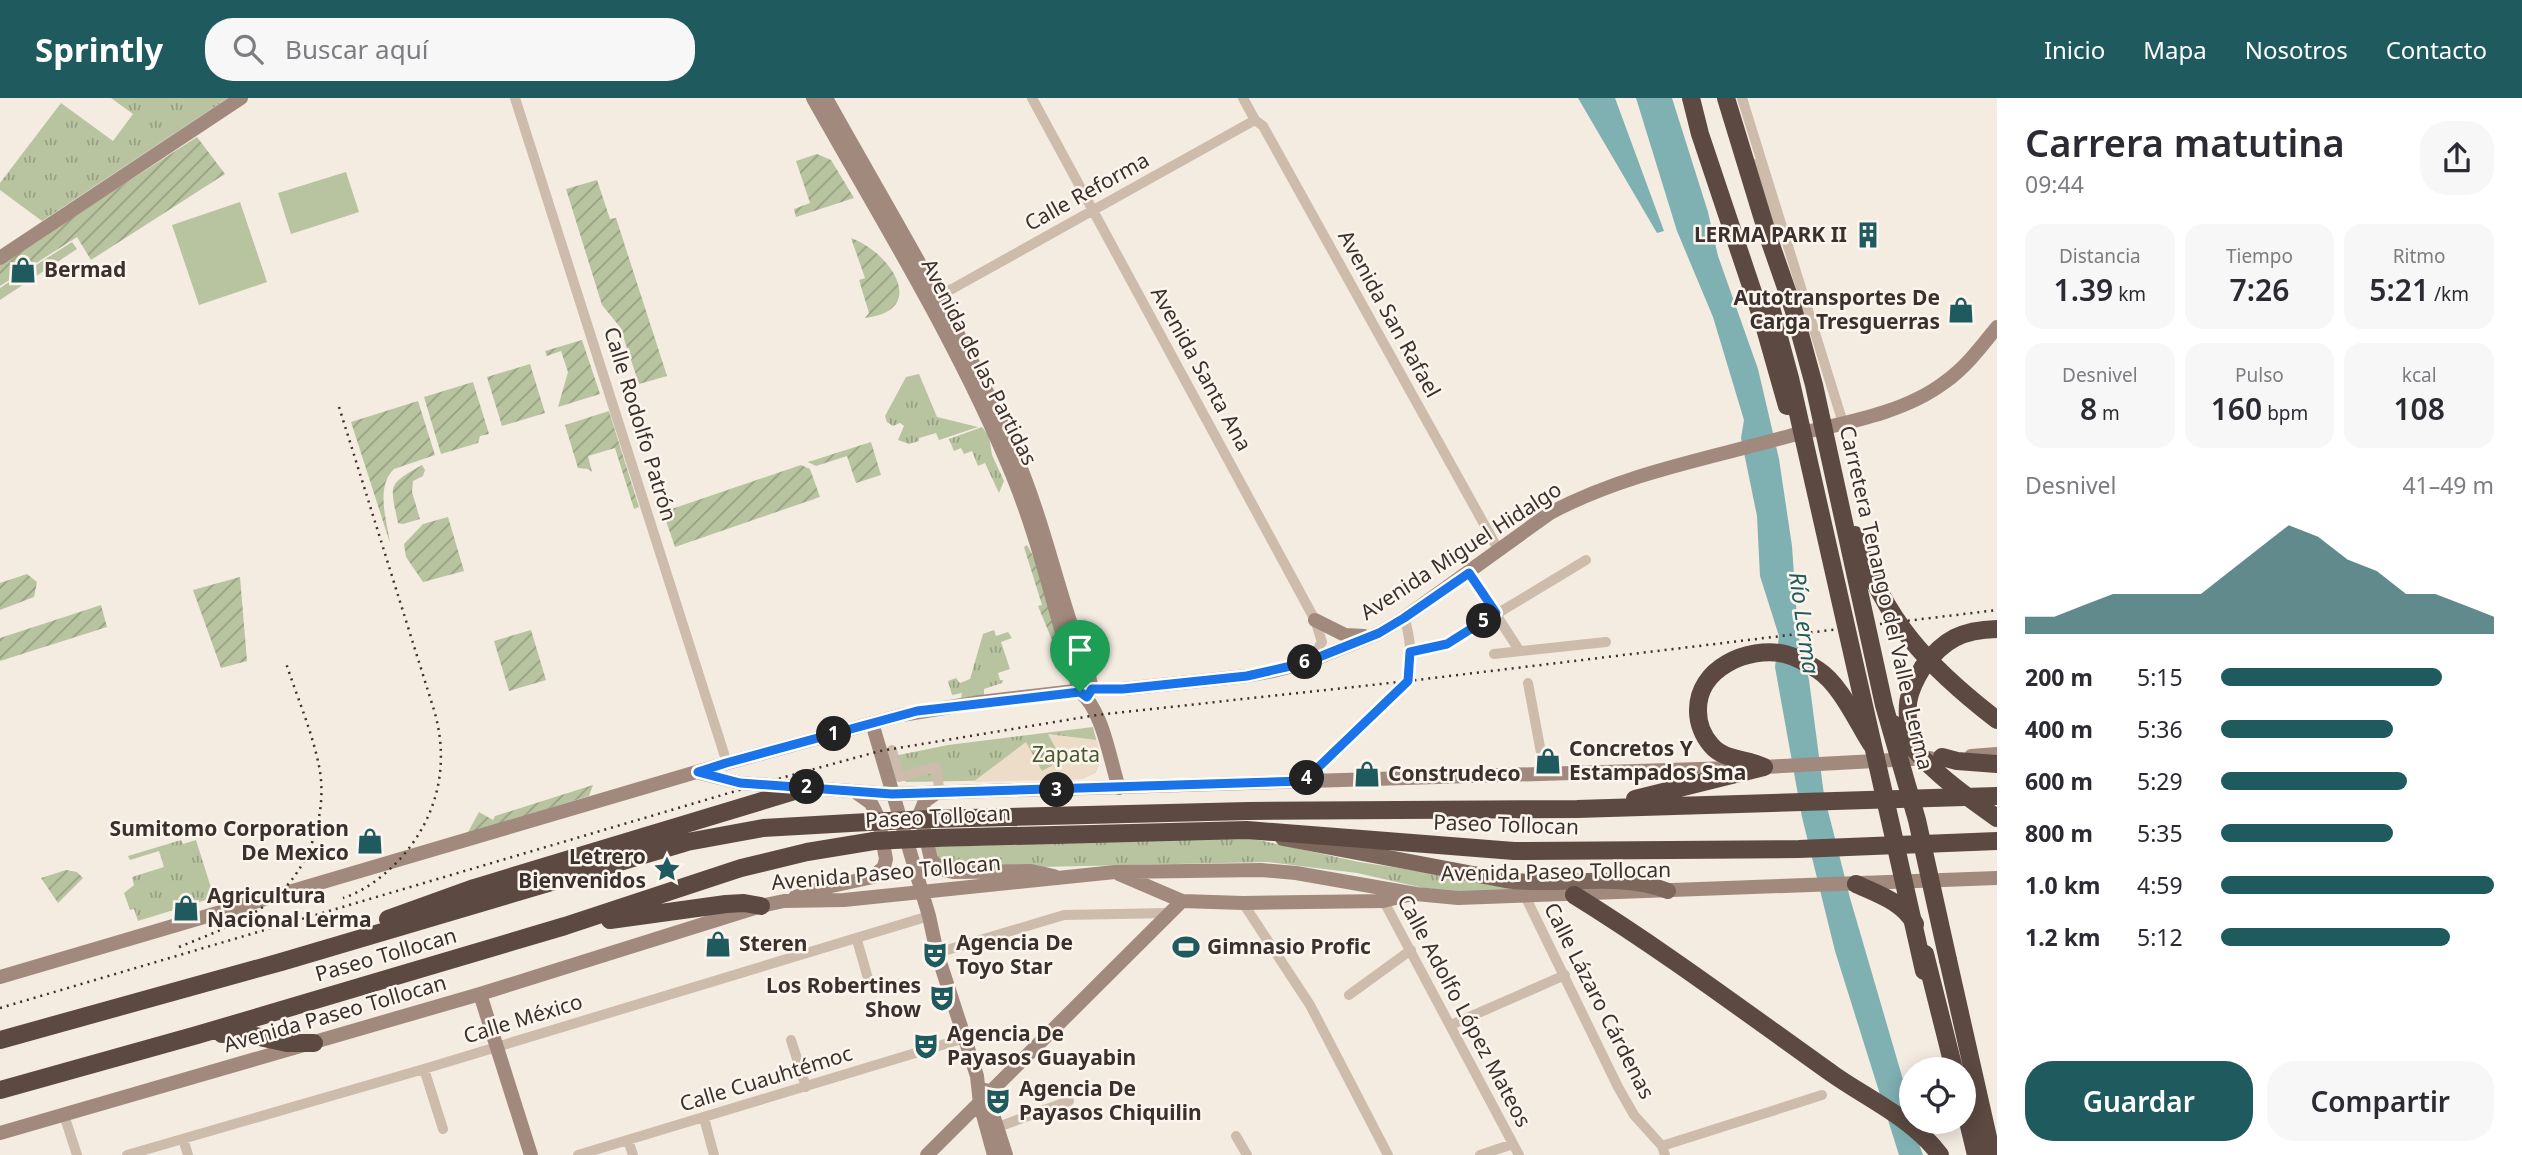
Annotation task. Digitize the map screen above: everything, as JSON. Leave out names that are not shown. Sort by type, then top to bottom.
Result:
[{"type":"highway","points":[[1691,98],[1700,134],[1764,325],[1787,406],[1829,610],[1844,647],[1870,694],[1915,753],[1949,785],[1997,818]]},
{"type":"highway","points":[[1701,98],[1769,300],[1790,378],[1945,1057]]},
{"type":"highway","name":"Carretera Tenango del Valle - Lerma","points":[[1728,98],[1815,385],[1884,705],[1916,820],[1992,1155]]},
{"type":"highway","points":[[1797,289],[1816,351],[1856,536],[1874,584],[1892,615],[1924,657],[1953,686],[1997,720]]},
{"type":"highway","points":[[1916,820],[1921,808],[1912,758],[1908,700],[1910,689],[1923,667],[1945,643],[1970,632],[1997,629]]},
{"type":"highway","points":[[1773,766],[1723,755],[1708,741],[1701,727],[1698,711],[1700,695],[1708,680],[1726,664],[1746,656],[1772,653],[1796,658],[1820,671],[1832,683],[1872,746]]},
{"type":"highway","points":[[1942,757],[1997,764]]},
{"type":"highway","points":[[1577,809],[1653,796],[1712,779],[1773,766]]},
{"type":"highway","points":[[281,962],[326,942],[474,887],[808,788]]},
{"type":"highway","name":"Paseo Tollocan","points":[[0,1040],[281,962],[687,842],[763,828],[931,819],[1248,811],[1577,809],[1997,796]]},
{"type":"highway","name":"Paseo Tollocan","points":[[0,1090],[565,926],[741,868],[807,852],[874,841],[1247,830],[1514,851],[1799,849],[1997,841]]},
{"type":"highway","points":[[1853,884],[1890,900],[1914,921],[1922,940],[1951,1057]]},
{"type":"highway","points":[[1574,895],[1615,920],[1915,1129],[1940,1155]]},
{"type":"highway","points":[[565,926],[726,904],[761,906]]},
{"type":"highway","points":[[197,1035],[242,1033],[276,1042],[314,1043]]},
{"type":"highway","points":[[1964,1134],[1969,1155]]},
{"type":"highway","points":[[1971,1134],[1976,1155]]},
{"type":"main road","points":[[0,258],[241,98]]},
{"type":"main road","name":"Avenida de las Partidas","points":[[813,98],[927,301],[999,444],[1022,499],[1086,693],[1097,715],[1119,788]]},
{"type":"main road","name":"Avenida de las Partidas","points":[[826,98],[937,295],[1005,430],[1028,484],[1086,693]]},
{"type":"main road","name":"Avenida Miguel Hidalgo","points":[[872,723],[926,710],[1247,676],[1294,666],[1379,633],[1469,573],[1550,513],[1575,500],[1651,472],[1843,423],[1928,393],[1967,364],[1997,327]]},
{"type":"main road","points":[[1315,620],[1354,637],[1379,633]]},
{"type":"main road","points":[[0,977],[726,763],[872,723],[922,891],[937,953],[984,1099],[994,1155]]},
{"type":"main road","points":[[698,772],[740,783],[855,792],[937,794],[1773,766],[1997,754]]},
{"type":"main road","points":[[784,901],[818,889],[873,877],[882,870],[886,859],[878,817],[871,803],[855,792]]},
{"type":"main road","points":[[937,794],[925,801],[920,813],[931,859],[936,866],[953,872],[1031,871],[1061,879]]},
{"type":"main road","points":[[1247,830],[1316,846],[1505,880],[1527,883],[1632,881],[1668,891]]},
{"type":"main road","name":"Avenida Paseo Tollocan","points":[[0,1133],[480,994],[784,901],[844,900],[1115,872],[1261,870],[1458,898],[1997,878]]},
{"type":"main road","points":[[1115,872],[1182,901],[1383,901],[1416,894]]},
{"type":"main road","points":[[927,1155],[1182,901]]},
{"type":"main road","points":[[480,994],[531,1155]]},
{"type":"main road","points":[[984,1099],[998,1128],[1006,1155]]},
{"type":"street","name":"Calle Rodolfo Patrón","points":[[515,98],[726,763]]},
{"type":"street","name":"Avenida Santa Ana","points":[[1032,98],[1315,620],[1322,642],[1311,660]]},
{"type":"street","name":"Avenida San Rafael","points":[[1243,98],[1255,120],[1263,126],[1499,551]]},
{"type":"street","points":[[1728,98],[1738,113],[1797,289]]},
{"type":"street","points":[[1742,98],[1843,423]]},
{"type":"street","name":"Calle Reforma","points":[[937,295],[1255,120]]},
{"type":"street","points":[[1410,652],[1447,644],[1586,560]]},
{"type":"street","points":[[1469,573],[1519,650]]},
{"type":"street","points":[[1304,781],[1408,681],[1410,652],[1408,628],[1404,618]]},
{"type":"street","points":[[1494,654],[1606,642]]},
{"type":"street","points":[[1528,683],[1545,774]]},
{"type":"street","points":[[892,750],[899,777],[936,767],[937,794]]},
{"type":"street","name":"Calle Adolfo López Mateos","points":[[1374,886],[1411,950],[1519,1155]]},
{"type":"street","name":"Calle Lázaro Cárdenas","points":[[1525,896],[1627,1104],[1663,1153]]},
{"type":"street","points":[[1243,903],[1310,1005],[1388,1155]]},
{"type":"street","points":[[937,953],[1064,915],[1169,913]]},
{"type":"street","name":"Calle México","points":[[127,1155],[857,940],[929,916]]},
{"type":"street","points":[[857,940],[870,982]]},
{"type":"street","points":[[1349,995],[1411,950]]},
{"type":"street","points":[[1451,1026],[1565,975]]},
{"type":"street","name":"Calle Cuauhtémoc","points":[[581,1155],[965,1038]]},
{"type":"street","points":[[791,1040],[806,1087]]},
{"type":"street","points":[[424,1069],[443,1129]]},
{"type":"street","points":[[1663,1153],[1822,1095]]},
{"type":"street","points":[[998,1128],[1069,1101]]},
{"type":"street","points":[[64,1115],[77,1155]]},
{"type":"street","points":[[704,1118],[714,1155]]},
{"type":"street","points":[[1237,1136],[1247,1155]]},
{"type":"street","points":[[183,1139],[188,1155]]},
{"type":"street","points":[[628,1140],[633,1155]]},
{"type":"street","points":[[1480,1155],[1513,1144]]},
{"type":"green space","points":[[111,98],[228,98],[42,221],[0,190],[0,183],[61,103],[113,141],[133,114]]},
{"type":"green space","points":[[197,137],[225,174],[91,260],[77,237],[0,286],[0,264]]},
{"type":"green space","points":[[817,154],[831,160],[854,198],[796,217],[794,209],[810,203],[796,161]]},
{"type":"green space","points":[[346,172],[359,212],[291,234],[278,193]]},
{"type":"green space","points":[[597,180],[610,219],[616,218],[667,376],[639,384],[620,327],[602,305],[566,189]]},
{"type":"green space","points":[[240,202],[267,282],[199,305],[172,225]]},
{"type":"green space","points":[[851,238],[879,255],[897,280],[899,293],[896,304],[885,313],[865,318],[869,313],[859,280],[865,278]]},
{"type":"green space","points":[[72,242],[77,249],[0,300],[0,288]]},
{"type":"green space","points":[[582,340],[600,394],[558,407],[568,372],[561,351],[547,356],[545,351]]},
{"type":"green space","points":[[530,364],[545,413],[502,426],[487,377]]},
{"type":"green space","points":[[919,374],[937,417],[978,427],[939,440],[936,433],[909,444],[898,440],[904,426],[900,423],[893,426],[887,422],[885,416],[906,377]]},
{"type":"green space","points":[[473,382],[489,434],[480,436],[478,443],[441,454],[424,397]]},
{"type":"green space","points":[[418,401],[435,455],[394,469],[388,476],[384,504],[390,543],[351,422]]},
{"type":"green space","points":[[609,411],[639,507],[634,509],[615,448],[588,456],[592,472],[578,468],[565,425]]},
{"type":"green space","points":[[982,427],[989,436],[992,455],[1004,481],[999,493],[985,463],[978,466],[972,451],[964,454],[961,448],[954,451],[949,439]]},
{"type":"green space","points":[[871,442],[881,475],[856,483],[847,456],[816,466],[808,462]]},
{"type":"green space","points":[[422,465],[425,470],[423,476],[413,481],[412,492],[420,519],[398,523],[393,500],[394,487],[402,477]]},
{"type":"green space","points":[[801,465],[810,469],[820,497],[675,547],[663,512]]},
{"type":"green space","points":[[448,517],[464,571],[423,582],[406,557],[404,544],[423,524]]},
{"type":"green space","points":[[1027,545],[1043,574],[1066,655],[1059,657],[1038,606],[1042,605],[1024,547]]},
{"type":"green space","points":[[27,574],[37,582],[34,597],[0,610],[0,583]]},
{"type":"green space","points":[[240,577],[247,661],[221,668],[193,590]]},
{"type":"green space","points":[[101,605],[107,627],[0,661],[0,638]]},
{"type":"green space","points":[[531,630],[546,680],[509,691],[494,641]]},
{"type":"green space","points":[[994,630],[996,636],[1008,632],[1012,638],[1001,642],[1010,669],[998,673],[1002,683],[984,689],[984,695],[961,698],[962,693],[952,695],[948,681],[956,678],[960,683],[970,679],[983,634]]},
{"type":"green space","name":"Zapata","points":[[1093,727],[1101,760],[1095,773],[1081,779],[906,782],[902,779],[894,756],[948,745]]},
{"type":"green space","points":[[593,785],[589,796],[467,834],[479,812],[493,820],[495,816]]},
{"type":"green space","points":[[1245,837],[1359,862],[1497,883],[1522,890],[1450,894],[1357,873],[1267,862],[952,869],[939,860],[935,847]]},
{"type":"green space","points":[[181,840],[183,844],[196,840],[213,894],[208,896],[209,899],[138,921],[134,909],[130,910],[124,893],[134,885],[132,877],[164,867],[159,851],[130,860],[128,856]]},
{"type":"green space","points":[[66,870],[77,872],[83,878],[58,903],[41,878]]},
{"type":"shaded area","points":[[1048,734],[1097,740],[1101,760],[1095,773],[1081,779],[973,782],[1026,742],[1042,771],[1062,760]]},
{"type":"water","points":[[1578,98],[1615,98],[1664,231],[1657,233]]},
{"type":"water","points":[[1636,98],[1672,98],[1708,212],[1718,256],[1758,369],[1779,459],[1792,546],[1798,634],[1809,680],[1824,795],[1850,898],[1899,1066],[1899,1134],[1915,1134],[1923,1155],[1899,1155],[1835,951],[1802,817],[1775,667],[1779,636],[1760,576],[1757,516],[1741,438],[1744,420],[1713,317],[1677,231]]},
{"type":"railway","points":[[339,407],[434,710],[441,750],[432,808],[413,843],[381,877],[343,898]]},
{"type":"railway","points":[[0,1008],[880,751],[1097,715],[1408,681],[1997,610]]},
{"type":"railway","points":[[179,947],[241,920],[276,897],[303,863],[313,840],[321,803],[321,775],[286,663]]},
{"type":"place","name":"LERMA PARK II","points":[[1868,235]]},
{"type":"place","name":"Bermad","points":[[23,270]]},
{"type":"place","name":"Autotransportes De Carga Tresguerras","points":[[1961,310]]},
{"type":"place","name":"Concretos Y Estampados Sma","points":[[1548,761]]},
{"type":"place","name":"Construdeco","points":[[1367,774]]},
{"type":"place","name":"Sumitomo Corporation De Mexico","points":[[370,841]]},
{"type":"place","name":"Letrero Bienvenidos","points":[[667,869]]},
{"type":"place","name":"Agricultura Nacional Lerma","points":[[186,908]]},
{"type":"place","name":"Steren","points":[[718,944]]},
{"type":"place","name":"Gimnasio Profic","points":[[1186,947]]},
{"type":"place","name":"Agencia De Toyo Star","points":[[935,955]]},
{"type":"place","name":"Los Robertines Show","points":[[942,998]]},
{"type":"place","name":"Agencia De Payasos Guayabin","points":[[926,1046]]},
{"type":"place","name":"Agencia De Payasos Chiquilin","points":[[998,1101]]},
{"type":"route","points":[[1469,573],[1496,613],[1447,644],[1410,652],[1408,681],[1304,781],[892,794],[740,783],[698,772],[917,711],[1080,692],[1087,697],[1092,689],[1123,689],[1247,676],[1304,663],[1379,633],[1469,573]]},
{"type":"water label","name":"Río Lerma","points":[[1804,623]]}]
